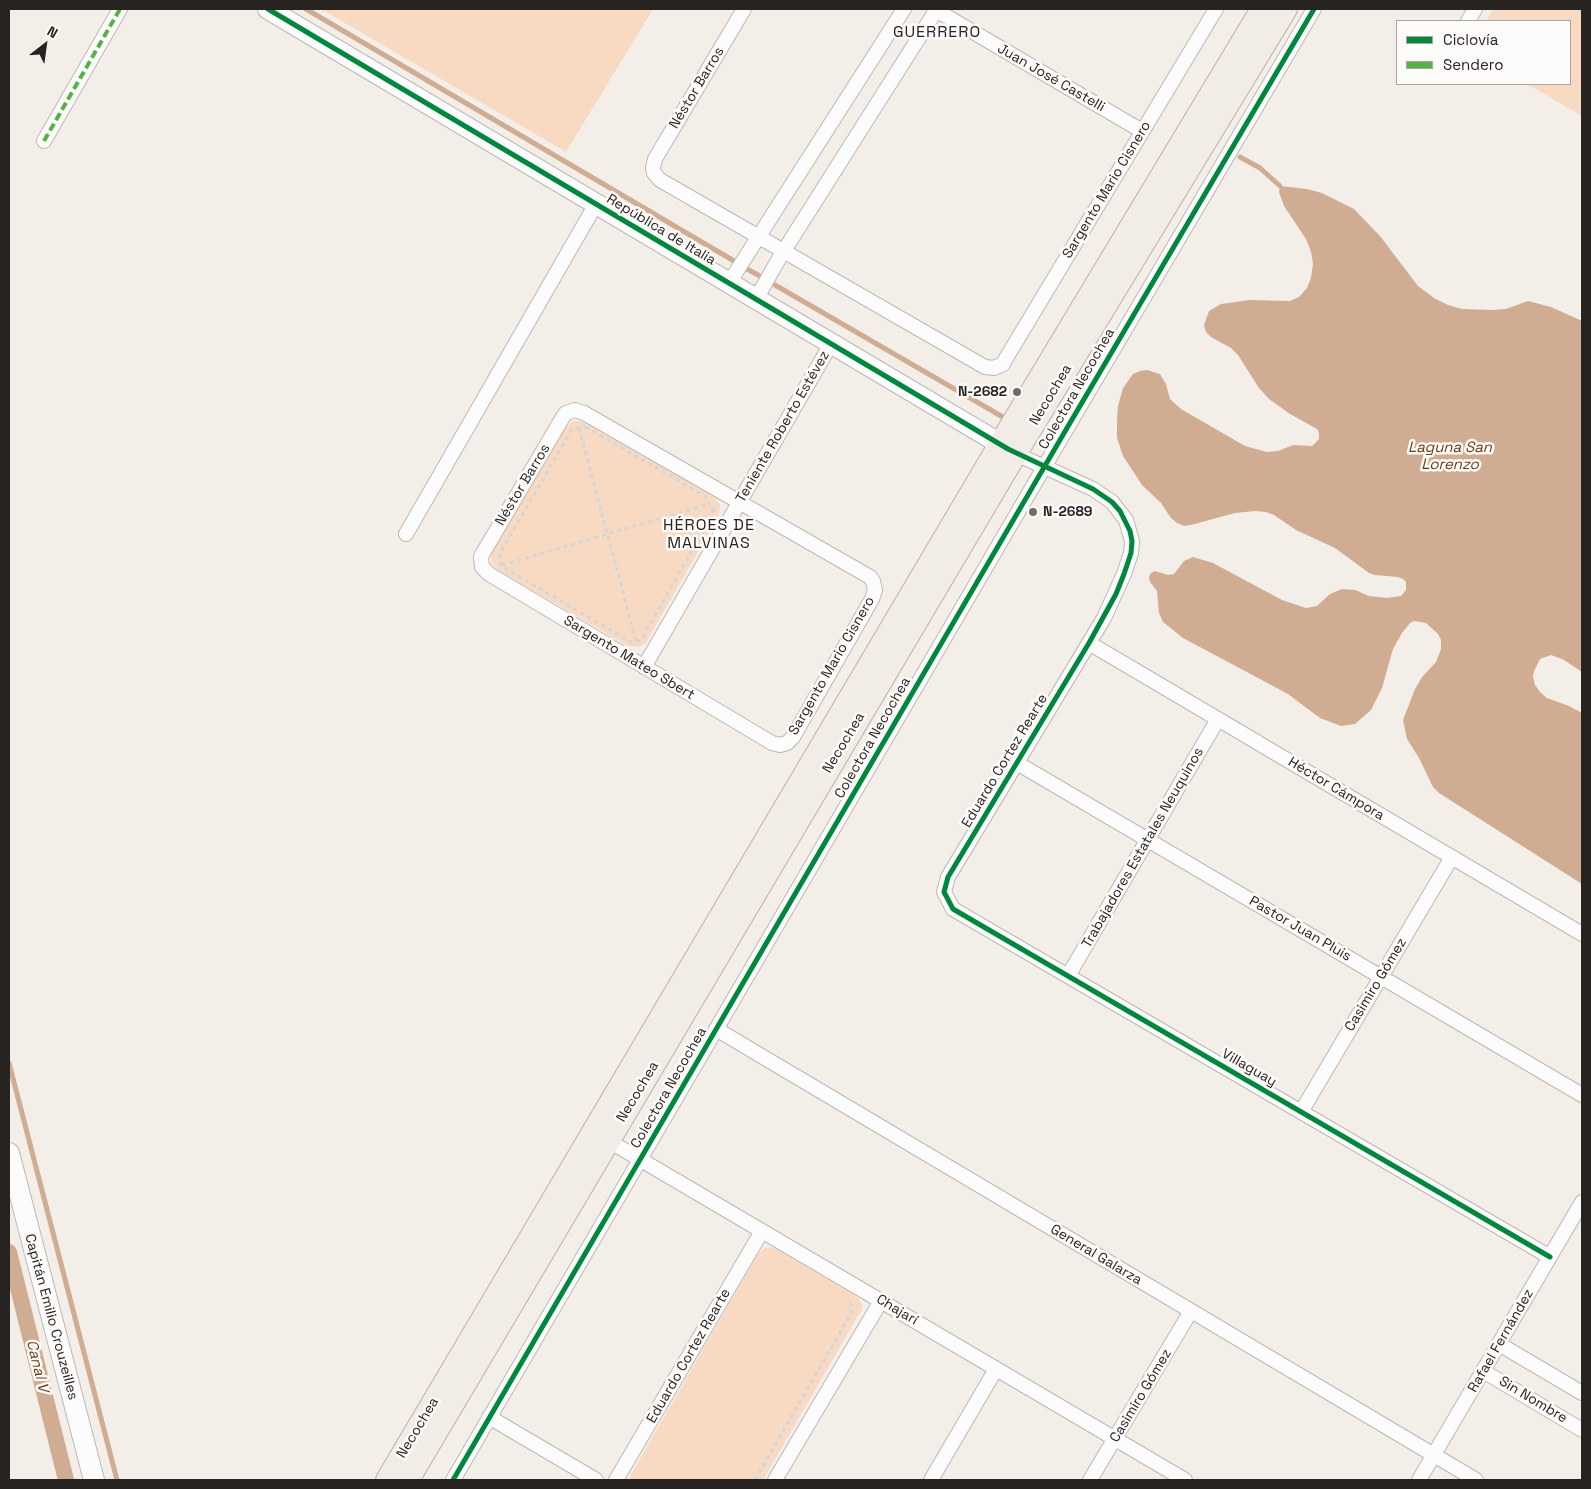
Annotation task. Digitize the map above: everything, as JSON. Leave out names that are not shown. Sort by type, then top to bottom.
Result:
[{"type":"main road","name":"Necochea","points":[[408,1480],[609,1141],[1262,9]]},
{"type":"main road","name":"Necochea","points":[[387,1480],[1008,449],[1286,9]]},
{"type":"street","points":[[44,142],[120,9]]},
{"type":"street","name":"República de Italia","points":[[268,9],[1008,449],[1045,467]]},
{"type":"street","name":"Néstor Barros","points":[[744,9],[655,159],[652,168],[660,180],[759,237]]},
{"type":"street","points":[[729,283],[904,9]]},
{"type":"street","points":[[756,299],[784,251],[936,9]]},
{"type":"street","name":"Juan José Castelli","points":[[936,9],[1142,131]]},
{"type":"street","name":"Sargento Mario Cisnero","points":[[784,251],[985,367],[999,367],[1005,360],[1216,9]]},
{"type":"street","name":"Colectora Necochea","points":[[453,1480],[1314,9]]},
{"type":"street","points":[[1469,20],[1475,9]]},
{"type":"street","points":[[406,534],[596,204]]},
{"type":"street","points":[[759,237],[784,251]]},
{"type":"street","name":"Teniente Roberto Estévez","points":[[644,667],[831,344]]},
{"type":"street","name":"Néstor Barros","points":[[481,562],[483,553],[563,417],[575,410],[584,413],[739,502]]},
{"type":"street","name":"Eduardo Cortez Rearte","points":[[944,892],[948,877],[1089,643],[1116,594],[1128,564],[1132,542],[1124,516],[1112,502],[1093,490],[1045,467]]},
{"type":"street","name":"Sargento Mario Cisnero","points":[[739,502],[870,577],[875,585],[874,594],[867,608],[792,737],[784,744]]},
{"type":"street","name":"Sargento Mateo Sbert","points":[[481,562],[485,571],[489,574],[772,743],[784,744]]},
{"type":"street","name":"Héctor Cámpora","points":[[1089,643],[1582,934]]},
{"type":"street","name":"Trabajadores Estatales Neuquinos","points":[[1068,976],[1218,719]]},
{"type":"street","name":"Pastor Juan Pluis","points":[[1017,763],[1582,1095]]},
{"type":"street","name":"Casimiro Gómez","points":[[1301,1112],[1452,857]]},
{"type":"street","name":"Villaguay","points":[[944,892],[953,909],[1550,1257]]},
{"type":"street","name":"General Galarza","points":[[716,1030],[1476,1480]]},
{"type":"street","name":"Chajarí","points":[[609,1141],[1184,1480]]},
{"type":"street","name":"Capitán Emilio Crouzeilles","points":[[9,1153],[94,1480]]},
{"type":"street","name":"Rafael Fernández","points":[[1419,1480],[1582,1202]]},
{"type":"street","name":"Eduardo Cortez Rearte","points":[[616,1480],[762,1231]]},
{"type":"street","points":[[775,1480],[881,1301]]},
{"type":"street","name":"Casimiro Gómez","points":[[1090,1480],[1191,1311]]},
{"type":"street","points":[[1499,1344],[1582,1393]]},
{"type":"street","points":[[930,1480],[996,1369]]},
{"type":"street","name":"Sin Nombre","points":[[1483,1371],[1582,1430]]},
{"type":"street","points":[[490,1417],[596,1480]]},
{"type":"path","points":[[586,427],[705,496],[714,512],[641,640],[631,642],[501,566],[500,553],[572,429],[586,427]]},
{"type":"path","points":[[579,428],[636,641]]},
{"type":"path","points":[[501,566],[709,504]]},
{"type":"path","points":[[755,1480],[852,1312],[850,1299],[842,1294]]},
{"type":"shaded area","points":[[321,9],[653,9],[566,152]]},
{"type":"shaded area","points":[[1493,9],[1582,9],[1582,116],[1529,85],[1571,85],[1571,20],[1487,20]]},
{"type":"shaded area","points":[[573,421],[583,422],[715,497],[720,505],[719,515],[646,643],[638,647],[628,646],[498,570],[492,564],[491,554],[493,550],[566,427]]},
{"type":"shaded area","points":[[769,1247],[778,1250],[857,1297],[862,1305],[862,1309],[763,1480],[629,1480],[758,1254],[764,1248]]},
{"type":"water","name":"Laguna San Lorenzo","points":[[1280,186],[1322,193],[1354,209],[1380,236],[1418,286],[1434,298],[1448,305],[1462,309],[1492,310],[1506,309],[1528,301],[1551,307],[1582,321],[1582,672],[1564,660],[1551,655],[1540,659],[1533,677],[1535,685],[1547,698],[1582,713],[1582,884],[1439,793],[1433,787],[1419,758],[1407,739],[1403,720],[1415,689],[1422,677],[1436,662],[1441,649],[1441,640],[1438,634],[1426,623],[1414,621],[1402,633],[1393,649],[1382,688],[1371,710],[1355,724],[1341,726],[1320,718],[1288,694],[1183,638],[1163,622],[1159,613],[1157,591],[1150,582],[1149,577],[1151,573],[1155,571],[1168,575],[1174,574],[1184,561],[1193,557],[1213,563],[1282,600],[1306,608],[1317,606],[1330,594],[1342,589],[1355,590],[1369,596],[1387,598],[1401,596],[1406,590],[1406,582],[1403,579],[1369,573],[1335,548],[1296,530],[1274,515],[1266,512],[1235,513],[1184,526],[1177,523],[1171,518],[1161,503],[1142,485],[1123,456],[1117,438],[1118,406],[1123,388],[1133,374],[1147,370],[1160,374],[1166,384],[1170,399],[1181,409],[1245,446],[1267,452],[1278,451],[1293,445],[1312,446],[1319,439],[1317,429],[1290,414],[1269,399],[1259,388],[1238,355],[1231,348],[1211,337],[1206,332],[1204,325],[1209,311],[1221,304],[1250,300],[1290,301],[1299,297],[1307,288],[1313,264],[1311,252],[1306,239],[1284,206],[1279,192]]},
{"type":"waterway","points":[[306,9],[734,261]]},
{"type":"waterway","points":[[1240,157],[1260,168],[1280,186]]},
{"type":"waterway","points":[[747,269],[760,276]]},
{"type":"waterway","points":[[775,285],[1008,420]]},
{"type":"waterway","points":[[9,1063],[117,1480]]},
{"type":"waterway","name":"Canal V","points":[[9,1252],[66,1480]]},
{"type":"marked path","points":[[44,141],[120,9]]},
{"type":"cycle path","points":[[268,9],[1008,449],[1093,489],[1112,502],[1120,511],[1130,531],[1132,541],[1131,553],[1124,574],[1116,594],[1089,643],[948,877],[944,892],[953,909],[1550,1257]]},
{"type":"cycle path","points":[[453,1480],[1067,428],[1314,9]]},
{"type":"place","name":"N-2682","points":[[1017,392]]},
{"type":"place","name":"N-2689","points":[[1033,512]]},
{"type":"district","name":"GUERRERO","points":[[937,33]]},
{"type":"district","name":"HÉROES DE MALVINAS","points":[[709,535]]}]
